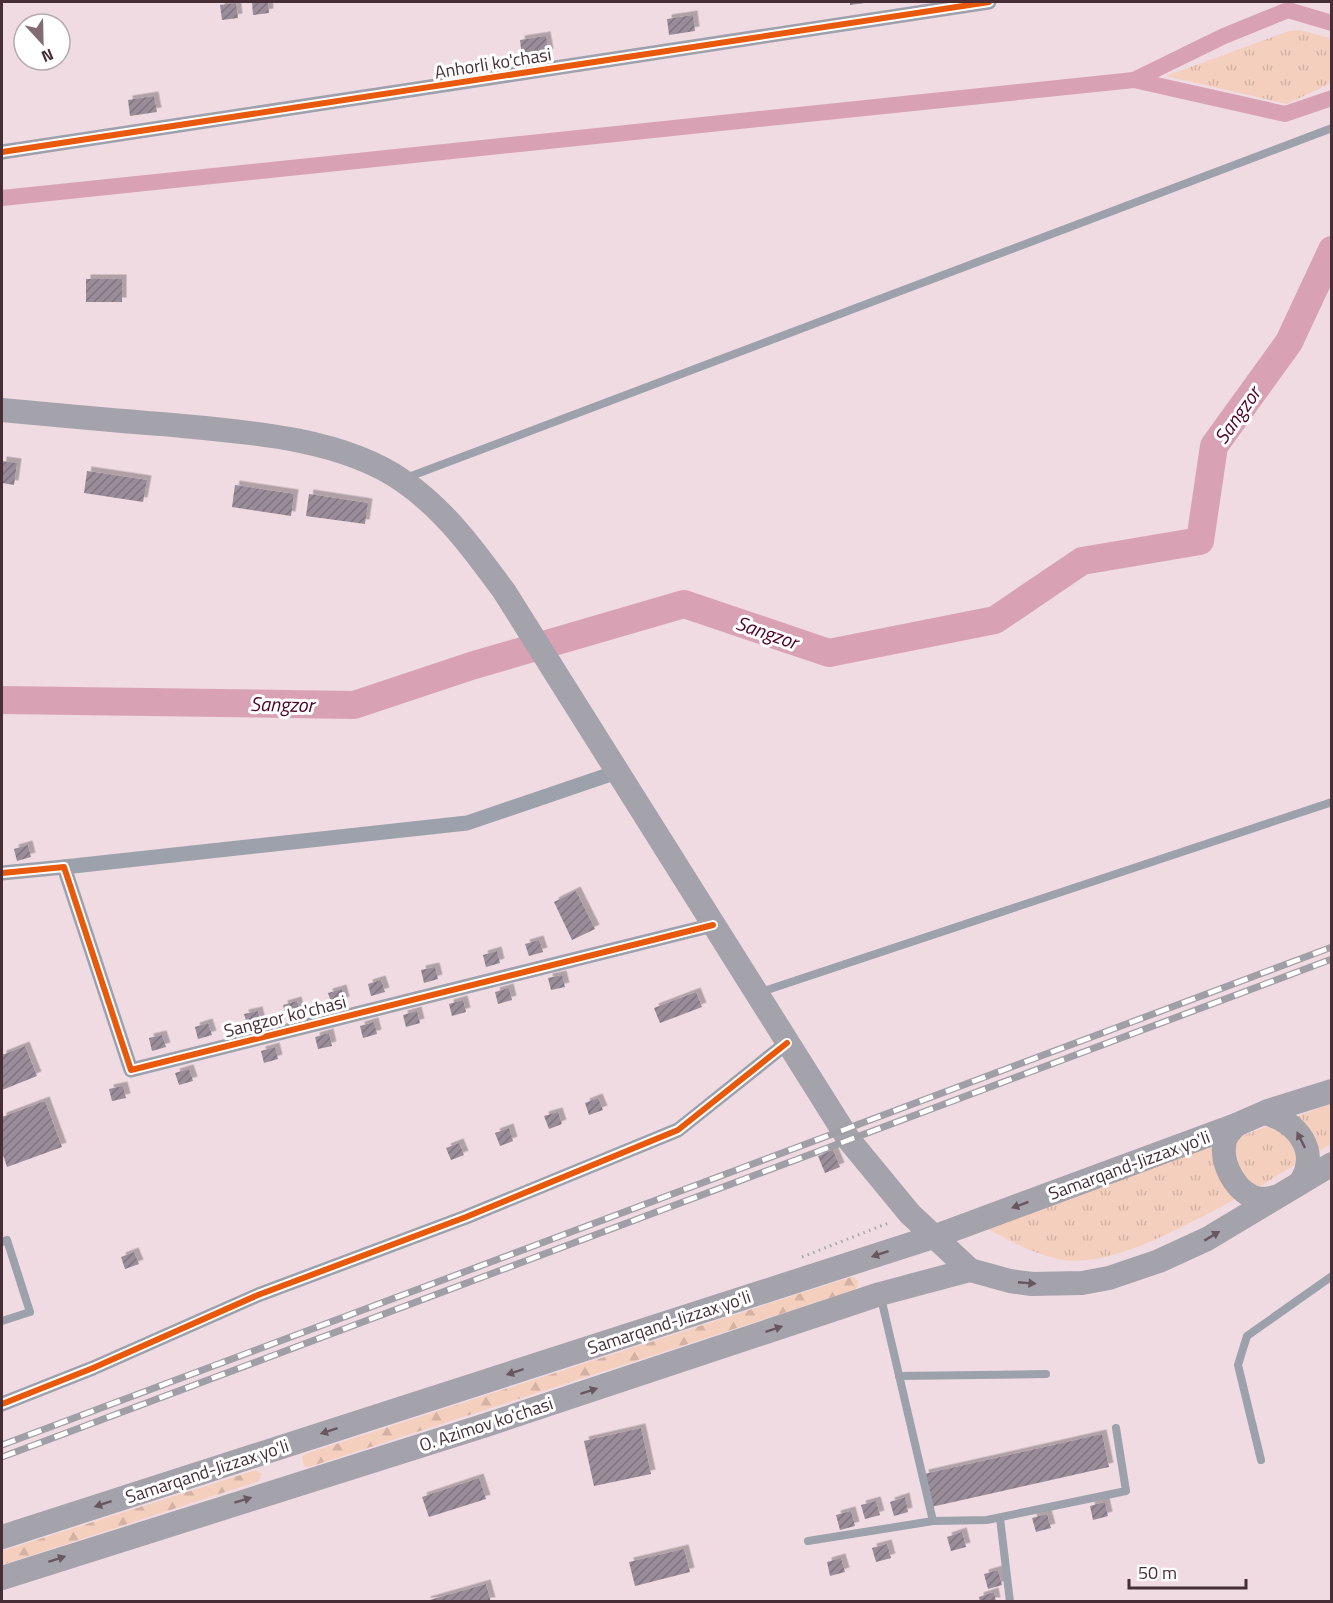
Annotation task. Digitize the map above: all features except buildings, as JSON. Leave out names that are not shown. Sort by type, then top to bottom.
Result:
[{"type":"main road","points":[[2,410],[259,434],[333,450],[366,461],[402,480],[453,525],[468,541],[504,591],[849,1140],[910,1214],[970,1270],[1010,1281],[1032,1284],[1082,1283],[1109,1278],[1159,1261],[1207,1239],[1332,1164]]},
{"type":"main road","name":"Samarqand-Jizzax yo'li","points":[[2,1537],[936,1236],[1264,1113],[1332,1091]]},
{"type":"main road","points":[[1264,1113],[1283,1119],[1299,1134],[1307,1152],[1308,1161],[1308,1169],[1300,1183]]},
{"type":"main road","points":[[1236,1125],[1227,1134],[1224,1143],[1225,1156],[1235,1181],[1242,1190],[1253,1196],[1263,1199],[1275,1197]]},
{"type":"main road","name":"O. Azimov ko'chasi","points":[[2,1578],[309,1479],[483,1426],[880,1294],[970,1270]]},
{"type":"main road","points":[[298,1441],[287,1455],[287,1466],[295,1475],[309,1479]]},
{"type":"street","name":"Anhorli ko'chasi","points":[[2,152],[989,2]]},
{"type":"street","points":[[2,873],[467,823],[617,772]]},
{"type":"street","name":"Sangzor ko'chasi","points":[[63,867],[131,1070],[713,925]]},
{"type":"street","points":[[2,1404],[93,1368],[258,1295],[466,1216],[678,1130],[787,1043]]},
{"type":"lane","points":[[402,480],[1332,128]]},
{"type":"lane","points":[[756,994],[1332,802]]},
{"type":"lane","points":[[2,1242],[7,1240],[30,1312],[2,1322]]},
{"type":"lane","points":[[1261,1460],[1238,1365],[1247,1336],[1332,1276]]},
{"type":"lane","points":[[880,1294],[933,1521]]},
{"type":"lane","points":[[899,1376],[1046,1374]]},
{"type":"lane","points":[[808,1541],[933,1521],[1000,1518],[1126,1491],[1116,1428]]},
{"type":"lane","points":[[1000,1518],[1010,1602]]},
{"type":"green space","points":[[1299,30],[1331,38],[1331,83],[1287,104],[1166,76],[1289,31]]},
{"type":"green space","points":[[1331,1104],[1331,1144],[1316,1153],[1298,1116]]},
{"type":"green space","points":[[1274,1124],[1287,1133],[1300,1162],[1257,1188],[1240,1166],[1233,1139]]},
{"type":"green space","points":[[1215,1144],[1242,1196],[1176,1230],[1127,1251],[1103,1258],[1079,1261],[1058,1259],[1030,1250],[986,1228]]},
{"type":"green space","points":[[851,1277],[858,1281],[858,1286],[854,1290],[309,1467],[304,1466],[302,1457],[305,1454]]},
{"type":"green space","points":[[256,1470],[262,1474],[259,1481],[2,1565],[2,1551]]},
{"type":"waterway","points":[[1134,80],[1224,36],[1288,10],[1332,23]]},
{"type":"waterway","points":[[2,198],[1134,80],[1285,114],[1332,98]]},
{"type":"waterway","name":"Sangzor","points":[[2,700],[354,705],[471,666],[684,604],[829,653],[995,620],[1082,561],[1200,541],[1214,446],[1289,342],[1332,250]]},
{"type":"railway","points":[[2,1445],[1332,947]]},
{"type":"railway","points":[[2,1457],[1332,959]]},
{"type":"cycle path","points":[[2,152],[989,2]]},
{"type":"cycle path","points":[[2,873],[64,867],[131,1070],[713,925]]},
{"type":"cycle path","points":[[2,1404],[93,1368],[258,1295],[466,1217],[678,1130],[787,1043]]}]
